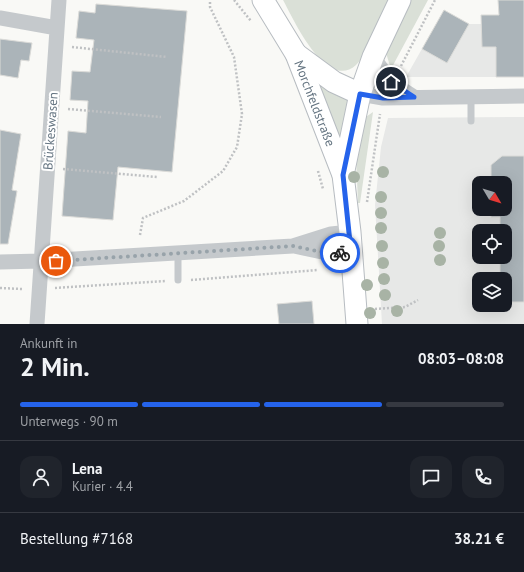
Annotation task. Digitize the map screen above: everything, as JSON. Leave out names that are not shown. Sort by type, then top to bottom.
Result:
[{"type":"main road","name":"Morchfeldstraße","points":[[263,0],[296,54],[343,175],[351,242],[365,319]]},
{"type":"main road","name":"Morchfeldstraße","points":[[343,175],[360,94],[373,57],[400,0]]},
{"type":"main road","name":"Morchfeldstraße","points":[[296,54],[334,82],[360,94]]},
{"type":"street","name":"Brückeswasen","points":[[37,324],[59,0]]},
{"type":"street","points":[[0,18],[57,28]]},
{"type":"street","points":[[373,57],[391,82],[414,97]]},
{"type":"street","points":[[360,94],[383,98],[524,96]]},
{"type":"street","points":[[0,262],[41,261],[293,246],[331,234],[351,242]]},
{"type":"street","points":[[293,246],[322,252],[351,242]]},
{"type":"lane","points":[[471,96],[471,121]]},
{"type":"lane","points":[[178,253],[178,280]]},
{"type":"path","points":[[140,235],[143,218],[184,202],[223,171],[237,147],[242,114],[234,57],[210,7],[210,0]]},
{"type":"path","points":[[234,0],[253,24]]},
{"type":"path","points":[[391,82],[435,0]]},
{"type":"path","points":[[56,46],[167,57]]},
{"type":"path","points":[[367,203],[383,98]]},
{"type":"path","points":[[52,108],[161,117]]},
{"type":"path","points":[[47,168],[157,176]]},
{"type":"path","points":[[318,170],[324,191]]},
{"type":"path","points":[[0,288],[11,288]]},
{"type":"path","points":[[373,309],[405,307],[418,300]]},
{"type":"path","points":[[365,319],[373,309],[372,302]]},
{"type":"shaded area","points":[[283,0],[389,0],[372,43],[356,65],[345,71],[333,69],[322,61],[294,22]]},
{"type":"shaded area","points":[[409,0],[428,0],[391,69],[386,53]]},
{"type":"shaded area","points":[[444,10],[469,24],[481,24],[481,15],[524,15],[524,77],[406,77]]},
{"type":"shaded area","points":[[311,74],[349,97],[338,147]]},
{"type":"shaded area","points":[[373,112],[360,203],[358,203],[356,158],[363,119]]},
{"type":"shaded area","points":[[524,117],[524,324],[382,324],[375,205],[381,147],[388,118]]},
{"type":"building","points":[[498,0],[524,0],[524,77],[496,77],[496,47],[482,47],[481,15],[499,15]]},
{"type":"building","points":[[96,4],[187,11],[172,172],[118,167],[113,220],[62,216],[68,131],[86,133],[88,101],[70,100],[72,71],[90,72],[94,40],[76,38],[79,11],[95,13]]},
{"type":"building","points":[[444,10],[469,24],[447,63],[422,49]]},
{"type":"building","points":[[0,39],[32,43],[29,61],[21,60],[18,78],[0,75]]},
{"type":"building","points":[[0,130],[21,134],[12,190],[17,191],[8,244],[0,244]]},
{"type":"building","points":[[502,156],[524,156],[524,302],[512,302],[512,272],[500,272],[500,264],[512,264],[512,224],[500,224],[500,217],[491,217],[512,216],[512,176],[491,176],[491,165]]},
{"type":"building","points":[[312,301],[314,324],[279,324],[277,304]]},
{"type":"way so far","points":[[56,261],[293,246],[322,252],[340,253]]},
{"type":"route","points":[[340,253],[351,252],[343,175],[360,94],[383,98],[414,97],[391,82]]}]
